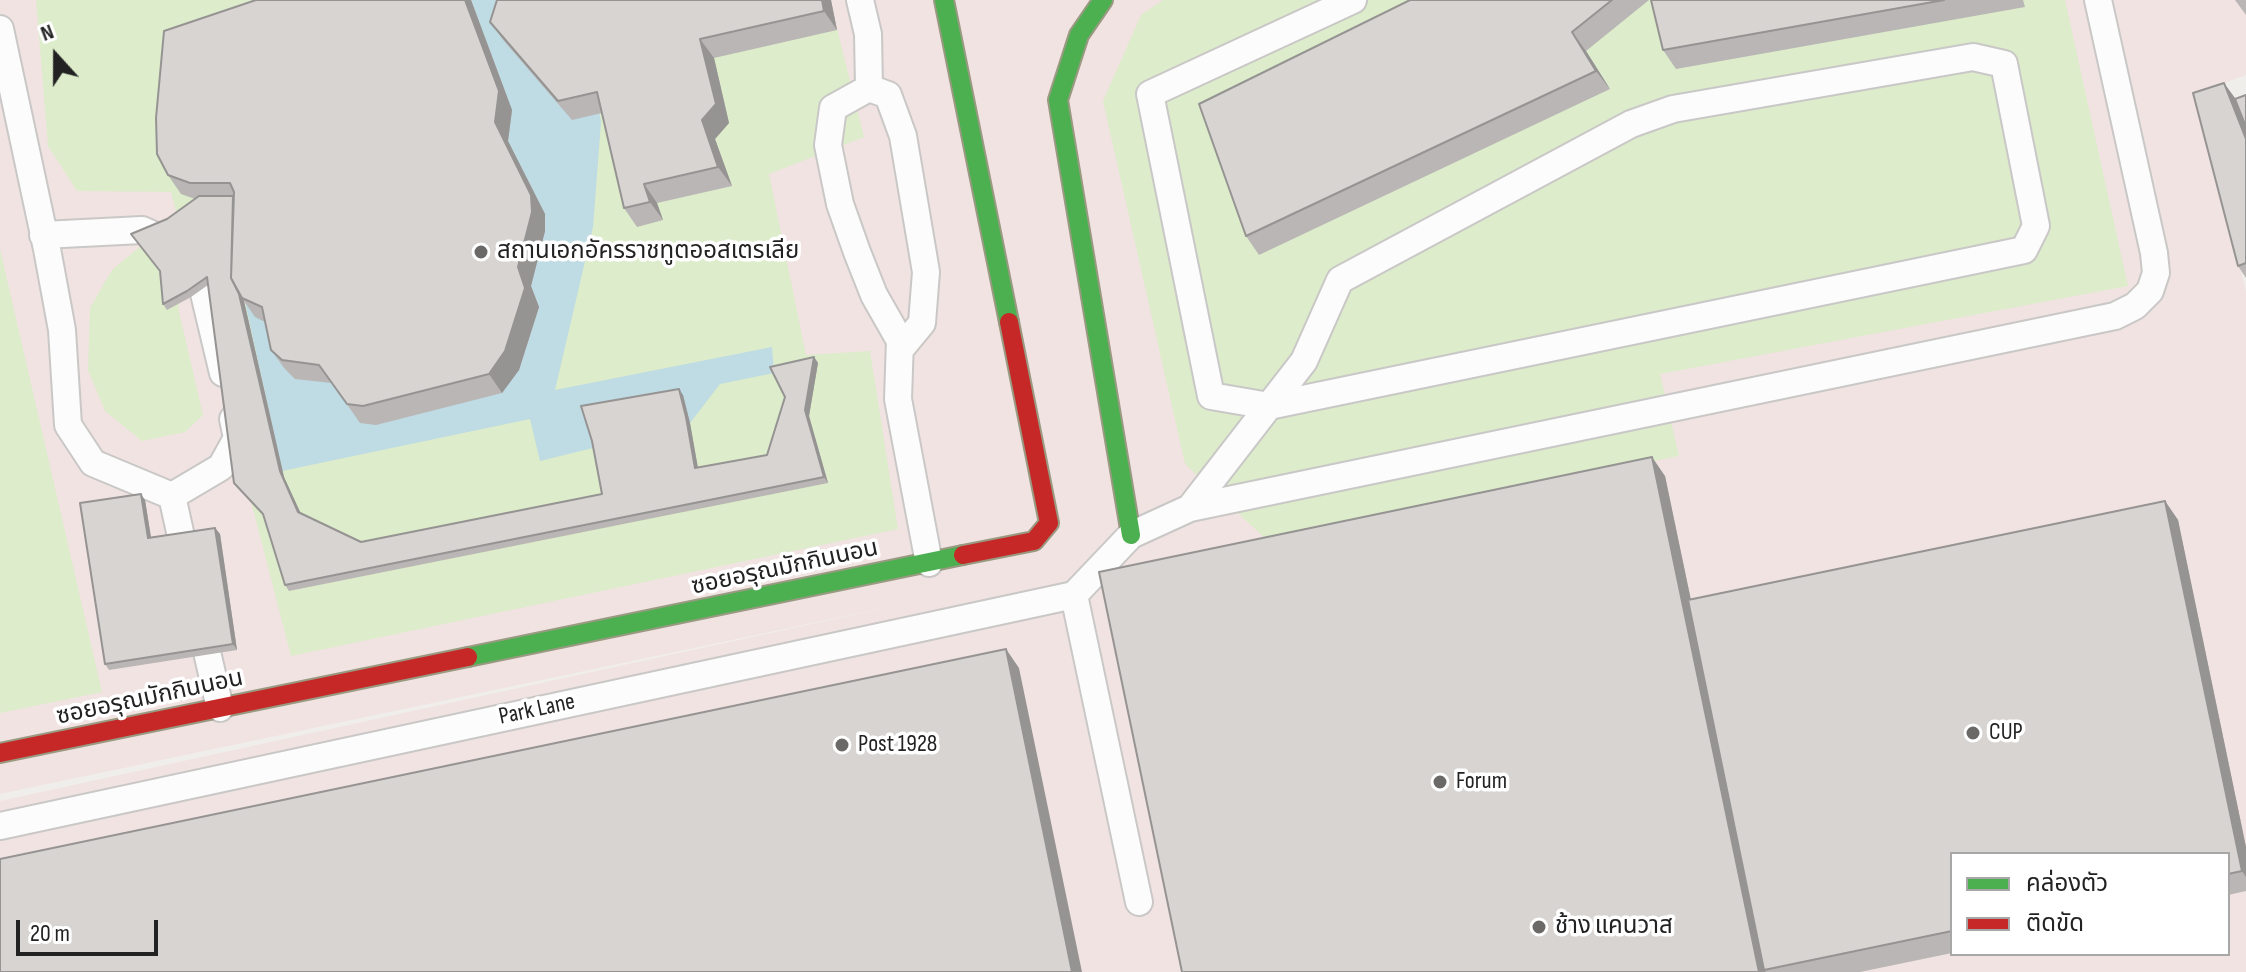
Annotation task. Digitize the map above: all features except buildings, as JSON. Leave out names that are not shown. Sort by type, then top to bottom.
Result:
[{"type":"main road","name":"ซอยอรุณมักกินนอน","points":[[0,753],[1034,541],[1049,523],[944,0]]},
{"type":"main road","points":[[1103,0],[1079,35],[1058,100],[1131,535]]},
{"type":"lane","points":[[860,0],[868,34],[869,88]]},
{"type":"lane","points":[[1190,508],[1269,406],[1304,361],[1340,280],[1631,124],[1673,109],[1973,57],[2004,64],[2036,226],[2024,250],[1269,406],[1211,396],[1150,94],[1353,0]]},
{"type":"lane","points":[[1139,902],[1074,595],[1131,535],[1190,508],[2115,316],[2135,306],[2150,291],[2156,273],[2154,253],[2098,0]]},
{"type":"lane","points":[[0,29],[62,330],[68,425],[93,463],[172,496]]},
{"type":"lane","points":[[869,88],[888,95],[903,136],[926,272],[922,323],[903,346],[900,340],[874,295],[857,252],[840,204],[828,145],[833,108],[869,88]]},
{"type":"lane","points":[[43,235],[142,230],[187,250],[202,285],[237,438],[221,467],[172,496]]},
{"type":"lane","points":[[900,340],[898,399],[929,563]]},
{"type":"lane","points":[[172,496],[220,708]]},
{"type":"lane","name":"Park Lane","points":[[0,826],[1074,595]]},
{"type":"shaded area","points":[[0,0],[2246,0],[2246,75],[2196,94],[2246,291],[2246,972],[0,972],[0,801],[908,603],[0,794]]},
{"type":"green space","points":[[36,0],[830,0],[864,137],[769,174],[806,355],[870,351],[898,529],[291,656],[171,192],[77,191],[48,146]]},
{"type":"green space","points":[[1163,0],[2065,0],[2128,286],[1660,374],[1679,456],[1265,538],[1185,464],[1103,101],[1141,15]]},
{"type":"green space","points":[[143,244],[179,277],[179,312],[203,415],[185,432],[142,441],[105,411],[88,370],[90,308],[112,270]]},
{"type":"green space","points":[[0,249],[102,692],[0,713]]},
{"type":"water","points":[[320,0],[580,0],[601,122],[593,227],[555,390],[772,347],[774,373],[720,384],[690,423],[682,395],[597,447],[540,461],[530,419],[282,471],[244,297]]},
{"type":"traffic: fast","points":[[944,0],[1009,322]]},
{"type":"traffic: fast","points":[[1103,0],[1079,35],[1058,100],[1131,535]]},
{"type":"traffic: fast","points":[[468,657],[963,555]]},
{"type":"traffic: jam","points":[[963,555],[1034,541],[1049,523],[1009,322]]},
{"type":"traffic: jam","points":[[0,753],[468,657]]},
{"type":"place","name":"สถานเอกอัครราชทูตออสเตรเลีย","points":[[481,252]]},
{"type":"place","name":"CUP","points":[[1973,733]]},
{"type":"place","name":"Post 1928","points":[[842,745]]},
{"type":"place","name":"Forum","points":[[1440,782]]},
{"type":"place","name":"ช้าง แคนวาส","points":[[1539,927]]}]
